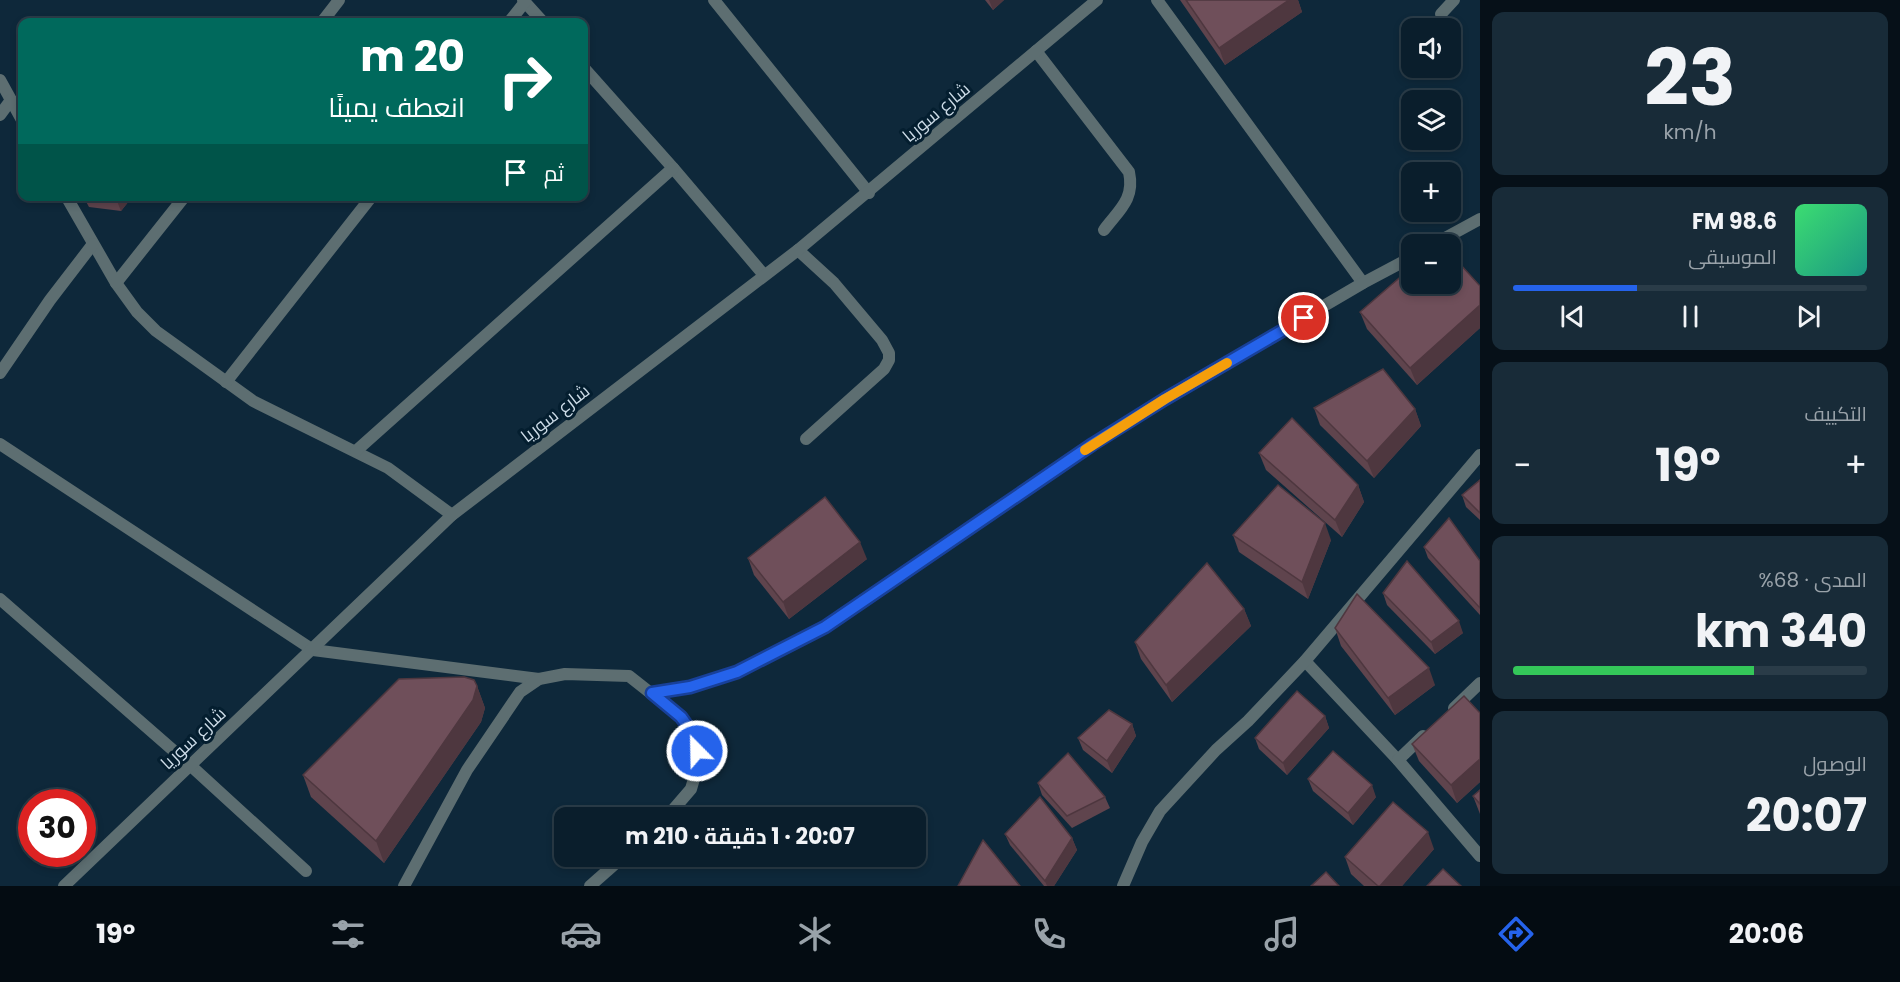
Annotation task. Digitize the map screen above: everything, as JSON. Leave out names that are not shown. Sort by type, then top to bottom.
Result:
[{"type":"street","points":[[325,18],[339,0]]},
{"type":"street","points":[[714,0],[868,193]]},
{"type":"street","name":"شارع سوريا","points":[[64,886],[452,515],[798,250],[1097,0]]},
{"type":"street","points":[[1157,0],[1363,283]]},
{"type":"street","points":[[1441,14],[1454,0]]},
{"type":"street","points":[[512,18],[524,1],[539,18]]},
{"type":"street","points":[[1036,51],[1130,172],[1132,186],[1128,199],[1104,230]]},
{"type":"street","points":[[588,72],[764,275]]},
{"type":"street","points":[[0,80],[18,113]]},
{"type":"street","points":[[0,115],[11,100]]},
{"type":"street","points":[[356,451],[673,168]]},
{"type":"street","points":[[69,201],[116,284],[137,312],[156,331],[254,401],[388,468],[452,515]]},
{"type":"street","points":[[116,284],[181,201]]},
{"type":"street","points":[[226,382],[368,201]]},
{"type":"street","points":[[1452,234],[1480,219]]},
{"type":"street","points":[[2,367],[93,243]]},
{"type":"street","points":[[798,250],[834,283],[882,340],[889,353],[889,360],[884,369],[806,439]]},
{"type":"street","points":[[652,693],[690,687],[737,672],[825,627],[1093,444],[1165,399],[1401,263]]},
{"type":"street","points":[[0,444],[313,650],[539,679],[565,674],[590,673],[629,676],[681,717],[691,731],[697,751],[698,765],[691,789],[675,807]]},
{"type":"street","points":[[1123,886],[1142,842],[1160,811],[1216,750],[1248,721],[1305,661],[1480,455]]},
{"type":"street","points":[[0,599],[190,765],[306,871]]},
{"type":"street","points":[[1305,661],[1398,759],[1480,856]]},
{"type":"street","points":[[404,886],[467,770],[520,692],[539,679]]},
{"type":"street","points":[[1447,714],[1480,683]]},
{"type":"street","points":[[1398,759],[1431,729]]},
{"type":"street","points":[[590,886],[612,867]]},
{"type":"building","points":[[1186,0],[1289,0],[1219,48]]},
{"type":"building","points":[[1461,265],[1480,286],[1480,305],[1410,368],[1360,312],[1401,277],[1401,294],[1461,294]]},
{"type":"building","points":[[1383,369],[1415,409],[1367,461],[1314,408]]},
{"type":"building","points":[[1292,418],[1358,485],[1335,520],[1259,453]]},
{"type":"building","points":[[1480,480],[1480,513],[1462,495]]},
{"type":"building","points":[[1278,485],[1325,523],[1302,582],[1233,535]]},
{"type":"building","points":[[825,497],[860,542],[783,602],[748,558]]},
{"type":"building","points":[[1449,518],[1480,561],[1480,608],[1424,547]]},
{"type":"building","points":[[1407,561],[1459,621],[1431,642],[1383,593]]},
{"type":"building","points":[[1207,563],[1244,609],[1166,685],[1135,642]]},
{"type":"building","points":[[1357,594],[1429,668],[1388,698],[1335,628]]},
{"type":"building","points":[[464,677],[474,680],[477,686],[473,700],[376,841],[303,775],[399,679]]},
{"type":"building","points":[[1297,691],[1325,716],[1283,763],[1255,738]]},
{"type":"building","points":[[1464,696],[1480,713],[1480,759],[1451,785],[1412,744]]},
{"type":"building","points":[[1109,710],[1132,724],[1107,761],[1078,738]]},
{"type":"building","points":[[1333,751],[1372,785],[1348,813],[1308,779]]},
{"type":"building","points":[[1068,753],[1105,797],[1067,816],[1038,783]]},
{"type":"building","points":[[1480,790],[1480,804],[1473,796]]},
{"type":"building","points":[[1040,797],[1072,838],[1045,881],[1005,834]]},
{"type":"building","points":[[1393,802],[1428,832],[1378,886],[1345,857]]},
{"type":"building","points":[[983,840],[1020,886],[958,886]]},
{"type":"building","points":[[1443,869],[1461,886],[1427,886]]},
{"type":"building","points":[[1326,872],[1339,886],[1311,886]]},
{"type":"slow traffic","points":[[1085,450],[1227,363]]},
{"type":"route","points":[[697,751],[691,731],[681,717],[652,693],[690,687],[737,672],[825,627],[1093,444],[1304,318]]}]
